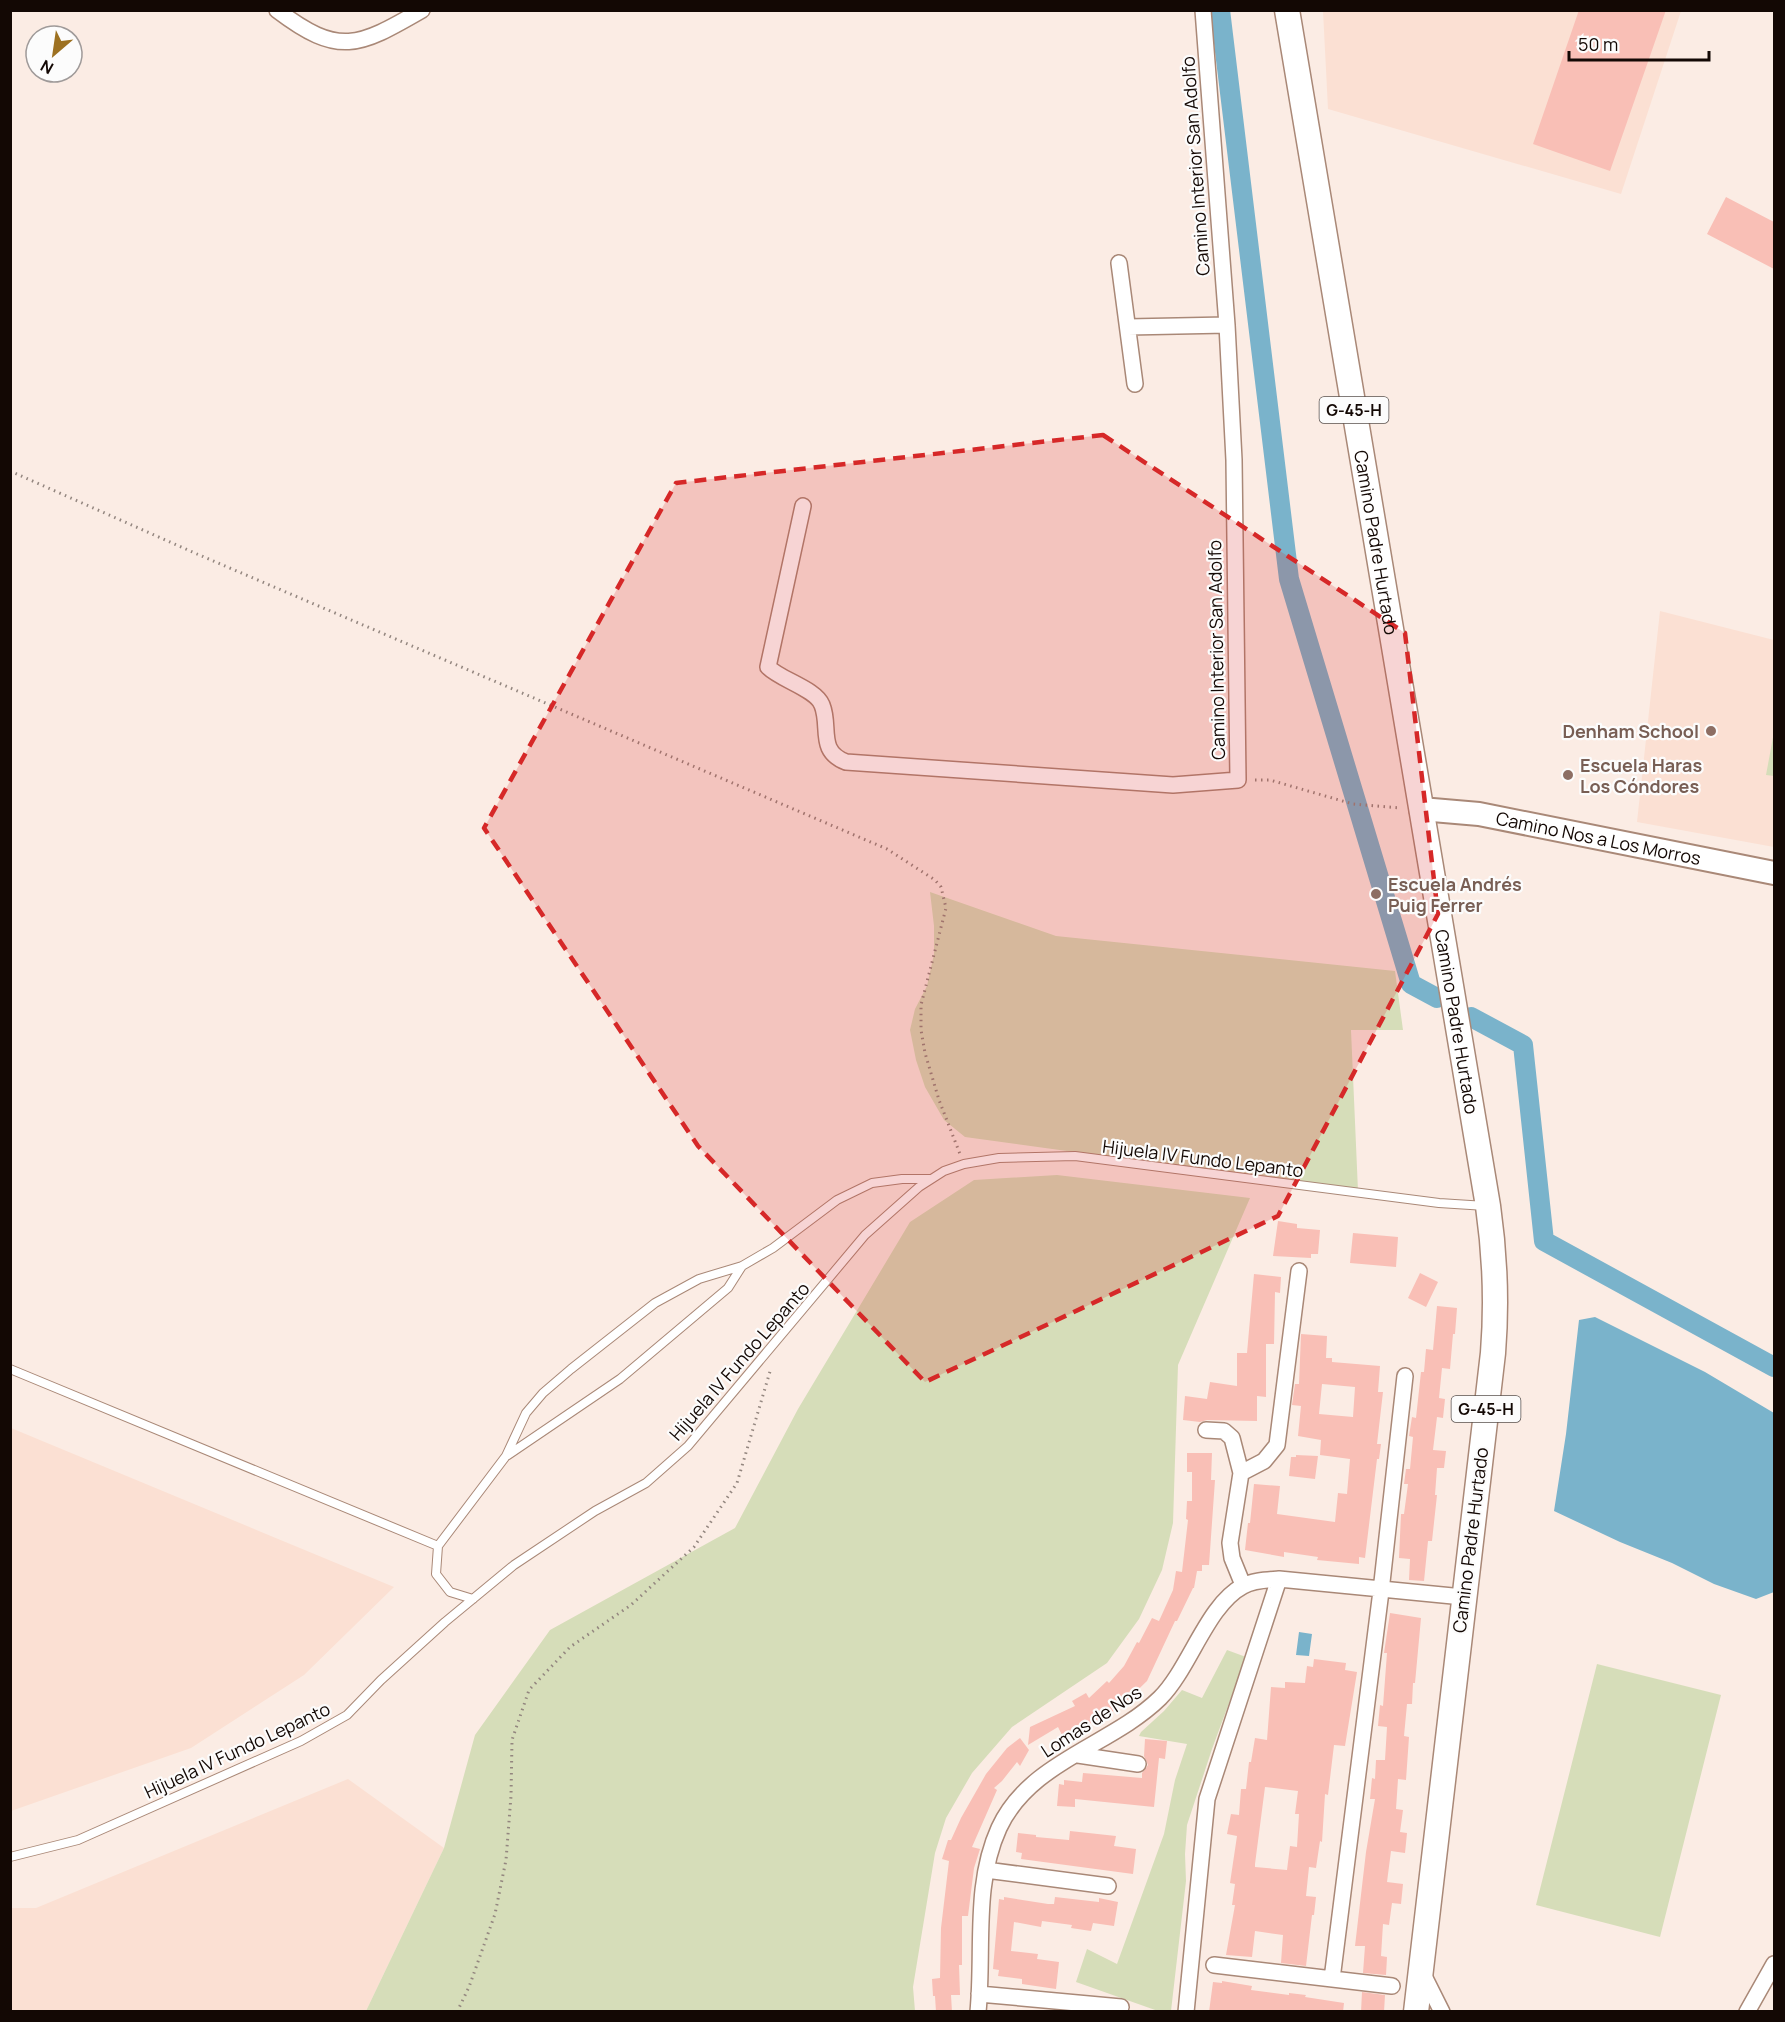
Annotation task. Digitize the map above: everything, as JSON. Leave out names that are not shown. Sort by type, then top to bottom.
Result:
[{"type":"main road","name":"Camino Padre Hurtado","points":[[1287,10],[1488,1206],[1494,1264],[1495,1323],[1416,2012]]},
{"type":"main road","name":"Camino Nos a Los Morros","points":[[1420,809],[1479,814],[1774,873]]},
{"type":"street","points":[[277,10],[313,35],[334,42],[371,38],[422,10]]},
{"type":"street","name":"Camino Interior San Adolfo","points":[[803,506],[768,667],[812,693],[822,704],[826,742],[835,758],[846,762],[1173,785],[1238,780],[1234,460],[1227,325],[1203,10]]},
{"type":"street","points":[[1119,263],[1135,384]]},
{"type":"street","points":[[1128,327],[1227,325]]},
{"type":"street","points":[[1241,1473],[1264,1461],[1277,1445],[1299,1271]]},
{"type":"street","points":[[1332,1979],[1381,1590],[1405,1376]]},
{"type":"street","points":[[1206,1430],[1224,1431],[1232,1438],[1241,1473],[1230,1543],[1232,1558],[1243,1586],[1257,1581],[1279,1580],[1463,1597]]},
{"type":"street","points":[[1186,2012],[1206,1799],[1279,1580]]},
{"type":"street","name":"Lomas de Nos","points":[[978,2012],[981,1908],[986,1870],[1000,1825],[1029,1788],[1055,1766],[1078,1755],[1141,1715],[1162,1697],[1209,1623],[1228,1598],[1243,1586]]},
{"type":"street","points":[[1078,1755],[1138,1764]]},
{"type":"street","points":[[986,1870],[1108,1886]]},
{"type":"street","points":[[1748,2012],[1774,1964]]},
{"type":"street","points":[[1214,1965],[1392,1986]]},
{"type":"street","points":[[1420,1969],[1442,2012]]},
{"type":"street","points":[[980,1994],[1121,2007]]},
{"type":"lane","name":"Hijuela IV Fundo Lepanto","points":[[10,1857],[78,1840],[310,1736],[347,1715],[381,1680],[445,1622],[514,1565],[595,1511],[646,1483],[688,1446],[865,1234],[892,1209],[944,1171],[964,1164],[999,1158],[1075,1156],[1439,1203],[1488,1206]]},
{"type":"lane","points":[[473,1599],[450,1592],[436,1574],[438,1546],[506,1456],[526,1413],[543,1393],[654,1303],[699,1279],[742,1266],[773,1248],[837,1200],[872,1183],[902,1179],[932,1179]]},
{"type":"lane","points":[[506,1456],[620,1379],[728,1288],[742,1266]]},
{"type":"lane","points":[[10,1369],[438,1546]]},
{"type":"path","points":[[10,471],[208,559],[887,849],[935,880],[941,887],[946,908],[921,1005],[921,1030],[936,1091],[964,1164]]},
{"type":"path","points":[[1238,780],[1270,780],[1353,804],[1420,809]]},
{"type":"path","points":[[457,2012],[469,1987],[495,1914],[506,1860],[511,1797],[512,1740],[529,1690],[570,1647],[631,1605],[694,1547],[737,1483],[780,1337]]},
{"type":"highlighted area","points":[[1103,435],[1405,633],[1438,914],[1278,1216],[925,1382],[698,1146],[484,828],[676,483]]},
{"type":"shaded area","points":[[1323,11],[1681,11],[1621,194],[1328,109]]},
{"type":"shaded area","name":"Denham School","points":[[1660,611],[1774,640],[1774,847],[1637,822]]},
{"type":"shaded area","points":[[10,1428],[394,1587],[304,1675],[191,1748],[11,1811]]},
{"type":"shaded area","points":[[348,1779],[444,1848],[366,2011],[11,2012],[11,1908],[36,1908]]},
{"type":"green space","points":[[1774,732],[1774,776],[1766,775]]},
{"type":"green space","points":[[930,892],[1056,936],[1395,971],[1403,1030],[1351,1030],[1358,1191],[965,1137],[944,1120],[925,1087],[916,1060],[910,1030],[915,1009],[927,986],[934,954],[934,926]]},
{"type":"green space","points":[[1057,1175],[1250,1198],[1178,1365],[1173,1523],[1162,1570],[1139,1619],[1107,1663],[1012,1727],[972,1773],[946,1818],[935,1853],[913,1987],[915,2011],[366,2011],[444,1848],[475,1735],[550,1630],[735,1528],[798,1409],[910,1222],[974,1180]]},
{"type":"green space","points":[[1227,1650],[1246,1657],[1187,1825],[1186,1881],[1171,2011],[1158,2011],[1076,1982],[1087,1949],[1117,1964],[1164,1834],[1175,1780],[1187,1744],[1139,1736],[1182,1690],[1202,1698]]},
{"type":"green space","points":[[1597,1664],[1721,1695],[1660,1937],[1536,1905]]},
{"type":"water","points":[[1595,1317],[1705,1372],[1774,1413],[1774,1592],[1756,1599],[1714,1584],[1554,1511],[1566,1434],[1579,1320]]},
{"type":"water","points":[[1299,1632],[1312,1634],[1309,1656],[1296,1655]]},
{"type":"building","points":[[1579,10],[1666,10],[1610,171],[1533,144]]},
{"type":"building","points":[[1726,197],[1774,222],[1774,269],[1707,234]]},
{"type":"building","points":[[1278,1221],[1297,1224],[1297,1228],[1320,1230],[1318,1254],[1311,1254],[1311,1258],[1273,1256]]},
{"type":"building","points":[[1353,1233],[1398,1237],[1396,1267],[1350,1263]]},
{"type":"building","points":[[1420,1273],[1438,1282],[1426,1307],[1408,1298]]},
{"type":"building","points":[[1254,1274],[1281,1277],[1280,1293],[1275,1292],[1274,1344],[1266,1344],[1266,1397],[1257,1396],[1257,1421],[1183,1420],[1185,1396],[1207,1399],[1210,1382],[1237,1386],[1237,1353],[1247,1353]]},
{"type":"building","points":[[1437,1306],[1457,1308],[1450,1369],[1442,1368],[1439,1398],[1445,1399],[1443,1418],[1437,1417],[1433,1450],[1446,1451],[1444,1468],[1437,1468],[1435,1495],[1437,1495],[1432,1541],[1428,1541],[1424,1581],[1409,1580],[1410,1559],[1399,1558],[1401,1514],[1404,1514],[1408,1484],[1404,1484],[1406,1469],[1410,1469],[1413,1437],[1409,1436],[1412,1417],[1416,1418],[1426,1349],[1433,1350]]},
{"type":"building","points":[[1301,1334],[1327,1336],[1326,1358],[1332,1358],[1332,1362],[1380,1366],[1378,1392],[1383,1392],[1377,1444],[1381,1444],[1379,1459],[1377,1459],[1365,1558],[1359,1557],[1359,1564],[1317,1560],[1318,1557],[1284,1552],[1284,1557],[1245,1550],[1254,1484],[1280,1486],[1277,1514],[1335,1522],[1338,1493],[1347,1494],[1350,1459],[1320,1455],[1321,1440],[1298,1436],[1301,1406],[1292,1405],[1295,1384],[1299,1384]],"holes":[[[1322,1384],[1355,1387],[1353,1417],[1319,1414]]]},
{"type":"building","points":[[1187,1453],[1212,1453],[1211,1480],[1215,1480],[1209,1565],[1202,1565],[1202,1571],[1197,1571],[1194,1588],[1175,1621],[1147,1681],[1115,1712],[1081,1728],[1082,1730],[1064,1739],[1058,1727],[1028,1745],[1030,1727],[1075,1706],[1072,1701],[1086,1693],[1089,1698],[1107,1681],[1109,1683],[1124,1666],[1152,1618],[1159,1621],[1173,1590],[1176,1571],[1182,1572],[1188,1520],[1186,1519],[1187,1501],[1192,1501],[1192,1472],[1187,1472]]},
{"type":"building","points":[[1296,1455],[1318,1456],[1315,1479],[1289,1476],[1291,1457],[1296,1457]]},
{"type":"building","points":[[1390,1613],[1421,1618],[1412,1704],[1407,1704],[1404,1736],[1409,1737],[1406,1780],[1398,1779],[1396,1809],[1403,1810],[1400,1832],[1407,1833],[1405,1853],[1391,1851],[1387,1882],[1403,1884],[1401,1904],[1392,1903],[1389,1925],[1383,1924],[1381,1956],[1387,1957],[1386,1975],[1363,1973],[1365,1946],[1355,1946],[1375,1799],[1370,1799],[1372,1778],[1375,1779],[1376,1760],[1385,1760],[1387,1727],[1378,1726],[1380,1705],[1383,1706],[1387,1653],[1384,1653]]},
{"type":"building","points":[[1314,1659],[1346,1663],[1345,1670],[1357,1672],[1345,1746],[1334,1745],[1328,1795],[1325,1794],[1322,1842],[1320,1841],[1316,1868],[1309,1867],[1306,1896],[1316,1897],[1306,1966],[1281,1963],[1283,1935],[1255,1931],[1252,1957],[1226,1955],[1235,1905],[1232,1905],[1235,1884],[1230,1883],[1237,1836],[1227,1834],[1231,1814],[1239,1815],[1241,1789],[1246,1789],[1255,1738],[1267,1740],[1271,1687],[1285,1688],[1285,1682],[1305,1683],[1307,1666],[1313,1667]],"holes":[[[1265,1787],[1298,1791],[1295,1814],[1299,1814],[1297,1847],[1290,1846],[1287,1870],[1255,1867]]]},
{"type":"building","points":[[1020,1738],[1029,1750],[1020,1766],[1017,1762],[994,1788],[997,1790],[972,1847],[980,1849],[974,1868],[968,1916],[962,1916],[960,1995],[951,1995],[952,2012],[936,2012],[932,1979],[940,1978],[941,1928],[949,1861],[942,1859],[948,1840],[951,1840],[986,1774],[1007,1748]]},
{"type":"building","points":[[1145,1739],[1167,1741],[1165,1759],[1159,1758],[1154,1807],[1075,1799],[1075,1807],[1057,1806],[1059,1784],[1064,1785],[1064,1780],[1082,1782],[1083,1773],[1142,1778],[1142,1773],[1148,1765],[1144,1756]]},
{"type":"building","points":[[1070,1831],[1116,1836],[1114,1846],[1136,1849],[1133,1874],[1021,1859],[1022,1853],[1016,1852],[1018,1833],[1069,1840]]},
{"type":"building","points":[[1004,1897],[1048,1904],[1054,1904],[1055,1897],[1099,1902],[1099,1898],[1118,1902],[1114,1926],[1093,1923],[1091,1931],[1071,1928],[1072,1925],[1042,1921],[1041,1927],[1014,1922],[1011,1951],[1038,1954],[1037,1959],[1059,1962],[1056,1989],[1022,1984],[1022,1979],[998,1976],[999,1970],[993,1969],[999,1899],[1004,1900]]},
{"type":"building","points":[[1222,1981],[1252,1986],[1251,1990],[1306,1995],[1305,1997],[1344,2003],[1343,2012],[1209,2012],[1213,1982],[1222,1983]]},
{"type":"building","points":[[1362,1992],[1385,1995],[1384,2012],[1361,2012]]},
{"type":"waterway","points":[[1220,10],[1289,579],[1411,984],[1437,998]]},
{"type":"waterway","points":[[1471,1017],[1523,1045],[1544,1241],[1774,1367]]},
{"type":"place","name":"Denham School","points":[[1711,731]]},
{"type":"place","name":"Escuela Haras Los Cóndores","points":[[1568,775]]},
{"type":"place","name":"Escuela Andrés Puig Ferrer","points":[[1376,894]]}]
